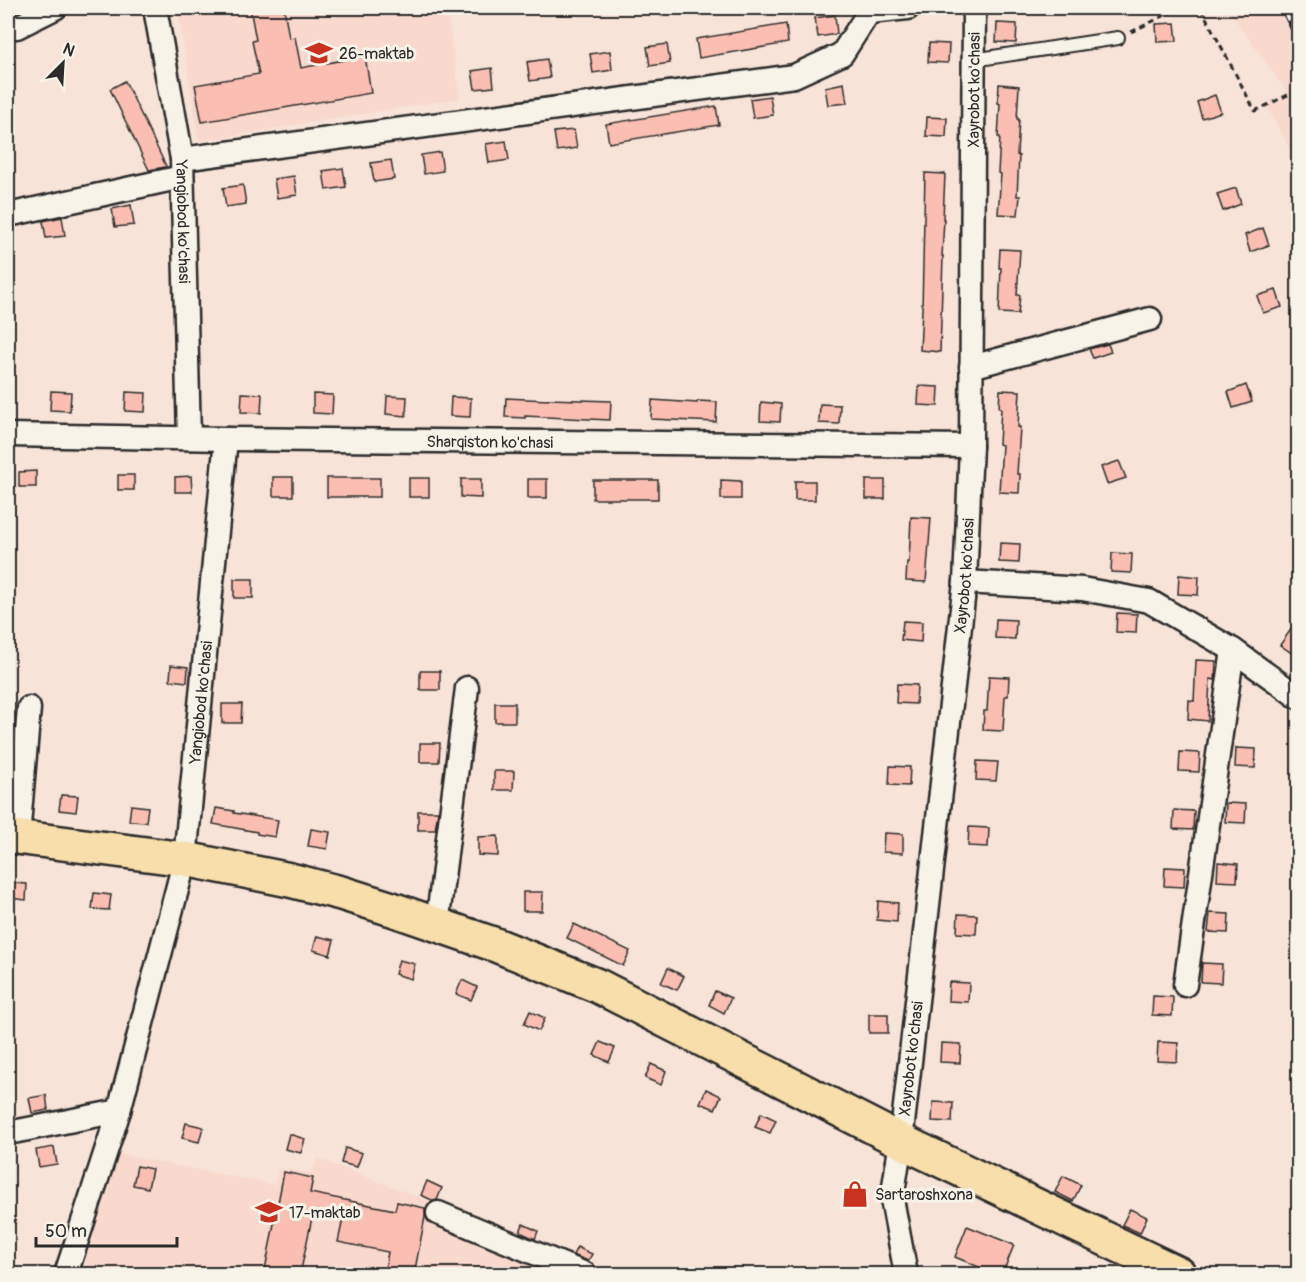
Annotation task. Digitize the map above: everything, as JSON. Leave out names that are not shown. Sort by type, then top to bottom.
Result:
[{"type":"main road","points":[[13,836],[185,859],[290,880],[341,893],[496,945],[598,986],[902,1141],[1179,1275]]},
{"type":"street","points":[[17,27],[55,8]]},
{"type":"street","name":"Yangiobod ko'chasi","points":[[155,8],[182,168],[189,438]]},
{"type":"street","points":[[8,215],[182,168],[794,76],[842,54],[868,12],[908,8]]},
{"type":"street","name":"Xayrobot ko'chasi","points":[[906,1275],[892,1199],[902,1141],[965,582],[970,446],[974,8]]},
{"type":"street","points":[[971,367],[1150,319]]},
{"type":"street","name":"Sharqiston ko'chasi","points":[[8,435],[970,446]]},
{"type":"street","name":"Yangiobod ko'chasi","points":[[66,1275],[119,1111],[185,859],[226,439]]},
{"type":"street","points":[[965,582],[1082,589],[1149,601],[1233,650],[1299,697]]},
{"type":"street","points":[[1185,985],[1233,650]]},
{"type":"street","points":[[437,925],[466,687]]},
{"type":"street","points":[[13,836],[29,708]]},
{"type":"street","points":[[8,1133],[119,1111]]},
{"type":"street","points":[[438,1213],[585,1275]]},
{"type":"lane","points":[[973,60],[1118,38]]},
{"type":"path","points":[[1118,38],[1180,8]]},
{"type":"path","points":[[1201,8],[1255,111],[1299,90]]},
{"type":"shaded area","name":"26-maktab","points":[[178,8],[446,8],[460,98],[199,141]]},
{"type":"shaded area","points":[[1227,8],[1298,8],[1298,164],[1266,105],[1288,93]]},
{"type":"shaded area","name":"17-maktab","points":[[118,1154],[275,1185],[278,1169],[312,1173],[317,1158],[441,1206],[561,1274],[82,1274]]},
{"type":"building","points":[[250,8],[284,8],[289,38],[295,37],[301,68],[365,56],[371,93],[202,122],[195,85],[259,74],[252,41],[256,40]]},
{"type":"building","points":[[835,15],[837,34],[818,37],[815,18]]},
{"type":"building","points":[[997,23],[1017,24],[1016,43],[996,42]]},
{"type":"building","points":[[1175,23],[1177,41],[1157,42],[1156,24]]},
{"type":"building","points":[[786,24],[788,43],[699,58],[696,39]]},
{"type":"building","points":[[929,43],[949,44],[948,63],[928,62]]},
{"type":"building","points":[[667,44],[670,63],[650,66],[647,47]]},
{"type":"building","points":[[610,51],[612,70],[593,73],[590,54]]},
{"type":"building","points":[[547,59],[550,78],[530,81],[527,62]]},
{"type":"building","points":[[492,68],[494,87],[475,89],[472,71]]},
{"type":"building","points":[[125,81],[165,167],[149,170],[110,89]]},
{"type":"building","points":[[844,83],[847,103],[828,105],[825,87]]},
{"type":"building","points":[[999,84],[1019,86],[1017,196],[1020,196],[1018,215],[998,214],[1001,174],[998,173]]},
{"type":"building","points":[[1215,95],[1221,112],[1202,118],[1197,102]]},
{"type":"building","points":[[770,96],[773,115],[753,118],[750,99]]},
{"type":"building","points":[[716,106],[719,125],[609,143],[606,124]]},
{"type":"building","points":[[927,117],[947,118],[946,137],[926,136]]},
{"type":"building","points":[[574,130],[577,148],[557,151],[554,132]]},
{"type":"building","points":[[506,141],[509,160],[489,163],[486,144]]},
{"type":"building","points":[[440,152],[443,171],[424,174],[421,155]]},
{"type":"building","points":[[391,160],[394,179],[374,182],[371,163]]},
{"type":"building","points":[[343,168],[346,187],[326,190],[323,171]]},
{"type":"building","points":[[925,173],[945,174],[940,352],[920,350]]},
{"type":"building","points":[[294,176],[297,195],[277,198],[274,179]]},
{"type":"building","points":[[243,185],[246,204],[226,207],[223,188]]},
{"type":"building","points":[[1236,188],[1241,204],[1223,211],[1217,194]]},
{"type":"building","points":[[131,205],[134,225],[115,227],[112,209]]},
{"type":"building","points":[[62,217],[65,236],[46,238],[43,221]]},
{"type":"building","points":[[1263,228],[1269,245],[1250,252],[1245,235]]},
{"type":"building","points":[[1000,249],[1020,250],[1018,314],[999,313]]},
{"type":"building","points":[[1276,290],[1282,307],[1263,313],[1257,296]]},
{"type":"building","points":[[1108,344],[1111,352],[1093,358],[1089,349]]},
{"type":"building","points":[[1246,385],[1252,402],[1233,408],[1228,392]]},
{"type":"building","points":[[919,386],[939,387],[938,406],[918,405]]},
{"type":"building","points":[[1000,390],[1020,391],[1017,474],[1020,474],[1019,493],[999,492],[1002,445],[999,444]]},
{"type":"building","points":[[51,391],[71,392],[70,411],[50,410]]},
{"type":"building","points":[[126,392],[146,393],[145,412],[125,411]]},
{"type":"building","points":[[242,393],[262,394],[261,413],[241,412]]},
{"type":"building","points":[[313,394],[333,395],[332,414],[313,413]]},
{"type":"building","points":[[387,396],[407,397],[406,416],[386,414]]},
{"type":"building","points":[[451,397],[471,398],[470,417],[450,416]]},
{"type":"building","points":[[506,398],[611,401],[610,420],[505,417]]},
{"type":"building","points":[[652,400],[717,402],[716,422],[651,419]]},
{"type":"building","points":[[761,402],[781,404],[780,422],[760,421]]},
{"type":"building","points":[[820,404],[840,405],[839,424],[819,423]]},
{"type":"building","points":[[1119,461],[1126,478],[1107,484],[1101,467]]},
{"type":"building","points":[[36,471],[36,487],[19,487],[19,472]]},
{"type":"building","points":[[118,475],[134,475],[134,490],[118,490]]},
{"type":"building","points":[[191,476],[192,492],[175,492],[175,477]]},
{"type":"building","points":[[273,477],[293,477],[293,496],[273,496]]},
{"type":"building","points":[[327,478],[380,478],[380,497],[327,497]]},
{"type":"building","points":[[409,478],[429,478],[429,497],[409,497]]},
{"type":"building","points":[[461,479],[481,479],[481,498],[461,497]]},
{"type":"building","points":[[528,479],[547,479],[547,498],[528,498]]},
{"type":"building","points":[[593,480],[658,480],[658,499],[593,499]]},
{"type":"building","points":[[721,480],[741,481],[741,499],[721,499]]},
{"type":"building","points":[[866,480],[885,480],[885,499],[866,499]]},
{"type":"building","points":[[795,481],[815,481],[815,500],[795,500]]},
{"type":"building","points":[[911,517],[931,518],[926,582],[906,581]]},
{"type":"building","points":[[1000,543],[1020,544],[1019,563],[999,562]]},
{"type":"building","points":[[1112,553],[1132,554],[1131,573],[1111,572]]},
{"type":"building","points":[[1179,575],[1199,577],[1198,595],[1178,594]]},
{"type":"building","points":[[234,579],[253,579],[253,598],[234,598]]},
{"type":"building","points":[[1117,613],[1137,614],[1136,633],[1116,632]]},
{"type":"building","points":[[1299,618],[1299,658],[1280,645]]},
{"type":"building","points":[[996,619],[1016,620],[1015,639],[995,638]]},
{"type":"building","points":[[903,621],[922,622],[921,642],[901,640]]},
{"type":"building","points":[[1196,660],[1216,661],[1215,680],[1210,679],[1208,721],[1188,719],[1189,700],[1194,701]]},
{"type":"building","points":[[171,665],[188,667],[187,682],[170,680]]},
{"type":"building","points":[[420,671],[440,671],[440,690],[420,690]]},
{"type":"building","points":[[989,676],[1009,677],[1008,696],[1005,696],[1003,731],[983,730],[984,711],[987,711]]},
{"type":"building","points":[[897,684],[917,685],[916,704],[896,703]]},
{"type":"building","points":[[495,703],[515,703],[515,722],[495,722]]},
{"type":"building","points":[[222,704],[242,704],[241,723],[222,723]]},
{"type":"building","points":[[420,743],[440,743],[439,762],[420,762]]},
{"type":"building","points":[[1236,748],[1256,749],[1255,768],[1235,767]]},
{"type":"building","points":[[1180,752],[1200,753],[1199,772],[1179,771]]},
{"type":"building","points":[[977,761],[998,762],[996,781],[976,780]]},
{"type":"building","points":[[890,766],[910,767],[909,786],[889,785]]},
{"type":"building","points":[[494,771],[514,771],[513,790],[494,790]]},
{"type":"building","points":[[61,795],[78,796],[76,812],[59,810]]},
{"type":"building","points":[[1226,803],[1246,804],[1245,823],[1225,822]]},
{"type":"building","points":[[131,805],[148,807],[146,822],[129,821]]},
{"type":"building","points":[[216,808],[278,820],[275,837],[213,824]]},
{"type":"building","points":[[1174,810],[1194,811],[1193,830],[1173,829]]},
{"type":"building","points":[[418,811],[438,811],[435,830],[418,830]]},
{"type":"building","points":[[969,827],[989,828],[988,847],[968,846]]},
{"type":"building","points":[[311,829],[330,832],[327,849],[308,846]]},
{"type":"building","points":[[884,833],[903,834],[903,853],[883,852]]},
{"type":"building","points":[[498,836],[498,856],[478,855],[478,837]]},
{"type":"building","points":[[1218,862],[1238,864],[1237,882],[1217,881]]},
{"type":"building","points":[[1165,867],[1185,868],[1184,887],[1164,886]]},
{"type":"building","points":[[10,883],[27,884],[26,900],[9,898]]},
{"type":"building","points":[[523,892],[543,892],[542,911],[523,911]]},
{"type":"building","points":[[94,893],[111,895],[109,910],[92,909]]},
{"type":"building","points":[[878,901],[898,903],[897,922],[877,920]]},
{"type":"building","points":[[1210,913],[1229,914],[1228,933],[1208,932]]},
{"type":"building","points":[[958,914],[977,915],[976,934],[957,933]]},
{"type":"building","points":[[574,924],[630,951],[623,966],[567,938]]},
{"type":"building","points":[[317,936],[334,940],[330,955],[313,950]]},
{"type":"building","points":[[399,960],[415,964],[411,979],[395,974]]},
{"type":"building","points":[[1202,963],[1222,964],[1221,983],[1201,982]]},
{"type":"building","points":[[668,968],[684,976],[677,990],[661,983]]},
{"type":"building","points":[[462,980],[477,987],[471,1000],[456,994]]},
{"type":"building","points":[[949,982],[969,983],[968,1002],[948,1001]]},
{"type":"building","points":[[715,991],[731,998],[724,1013],[709,1005]]},
{"type":"building","points":[[1153,996],[1173,997],[1172,1016],[1152,1015]]},
{"type":"building","points":[[530,1011],[545,1018],[539,1031],[524,1024]]},
{"type":"building","points":[[869,1014],[888,1014],[888,1033],[869,1033]]},
{"type":"building","points":[[600,1042],[615,1048],[609,1062],[594,1055]]},
{"type":"building","points":[[1158,1042],[1178,1043],[1177,1062],[1157,1061]]},
{"type":"building","points":[[941,1043],[961,1044],[960,1063],[940,1062]]},
{"type":"building","points":[[651,1064],[666,1071],[661,1085],[645,1078]]},
{"type":"building","points":[[706,1089],[721,1096],[715,1109],[700,1103]]},
{"type":"building","points":[[46,1095],[48,1110],[32,1113],[29,1098]]},
{"type":"building","points":[[933,1102],[953,1103],[952,1122],[932,1121]]},
{"type":"building","points":[[761,1113],[776,1120],[770,1133],[755,1127]]},
{"type":"building","points":[[186,1123],[203,1127],[199,1142],[182,1138]]},
{"type":"building","points":[[289,1134],[305,1139],[301,1153],[285,1149]]},
{"type":"building","points":[[54,1147],[57,1164],[39,1167],[36,1150]]},
{"type":"building","points":[[345,1148],[362,1153],[357,1167],[341,1163]]},
{"type":"building","points":[[137,1166],[152,1169],[148,1188],[133,1185]]},
{"type":"building","points":[[284,1172],[313,1178],[310,1193],[395,1210],[397,1202],[425,1208],[414,1275],[384,1275],[388,1252],[338,1242],[343,1219],[313,1213],[300,1275],[264,1275]]},
{"type":"building","points":[[1063,1176],[1081,1185],[1073,1201],[1055,1192]]},
{"type":"building","points":[[427,1181],[442,1188],[437,1200],[434,1201],[421,1195]]},
{"type":"building","points":[[1130,1209],[1147,1217],[1140,1233],[1122,1225]]},
{"type":"building","points":[[523,1224],[538,1231],[535,1239],[520,1232]]},
{"type":"building","points":[[967,1226],[1014,1245],[1002,1275],[955,1257]]},
{"type":"building","points":[[577,1247],[592,1254],[588,1261],[573,1255]]},
{"type":"railway","points":[[1283,8],[1298,38]]},
{"type":"place","name":"26-maktab","points":[[319,53]]},
{"type":"place","name":"Sartaroshxona","points":[[855,1194]]},
{"type":"place","name":"17-maktab","points":[[269,1212]]}]
